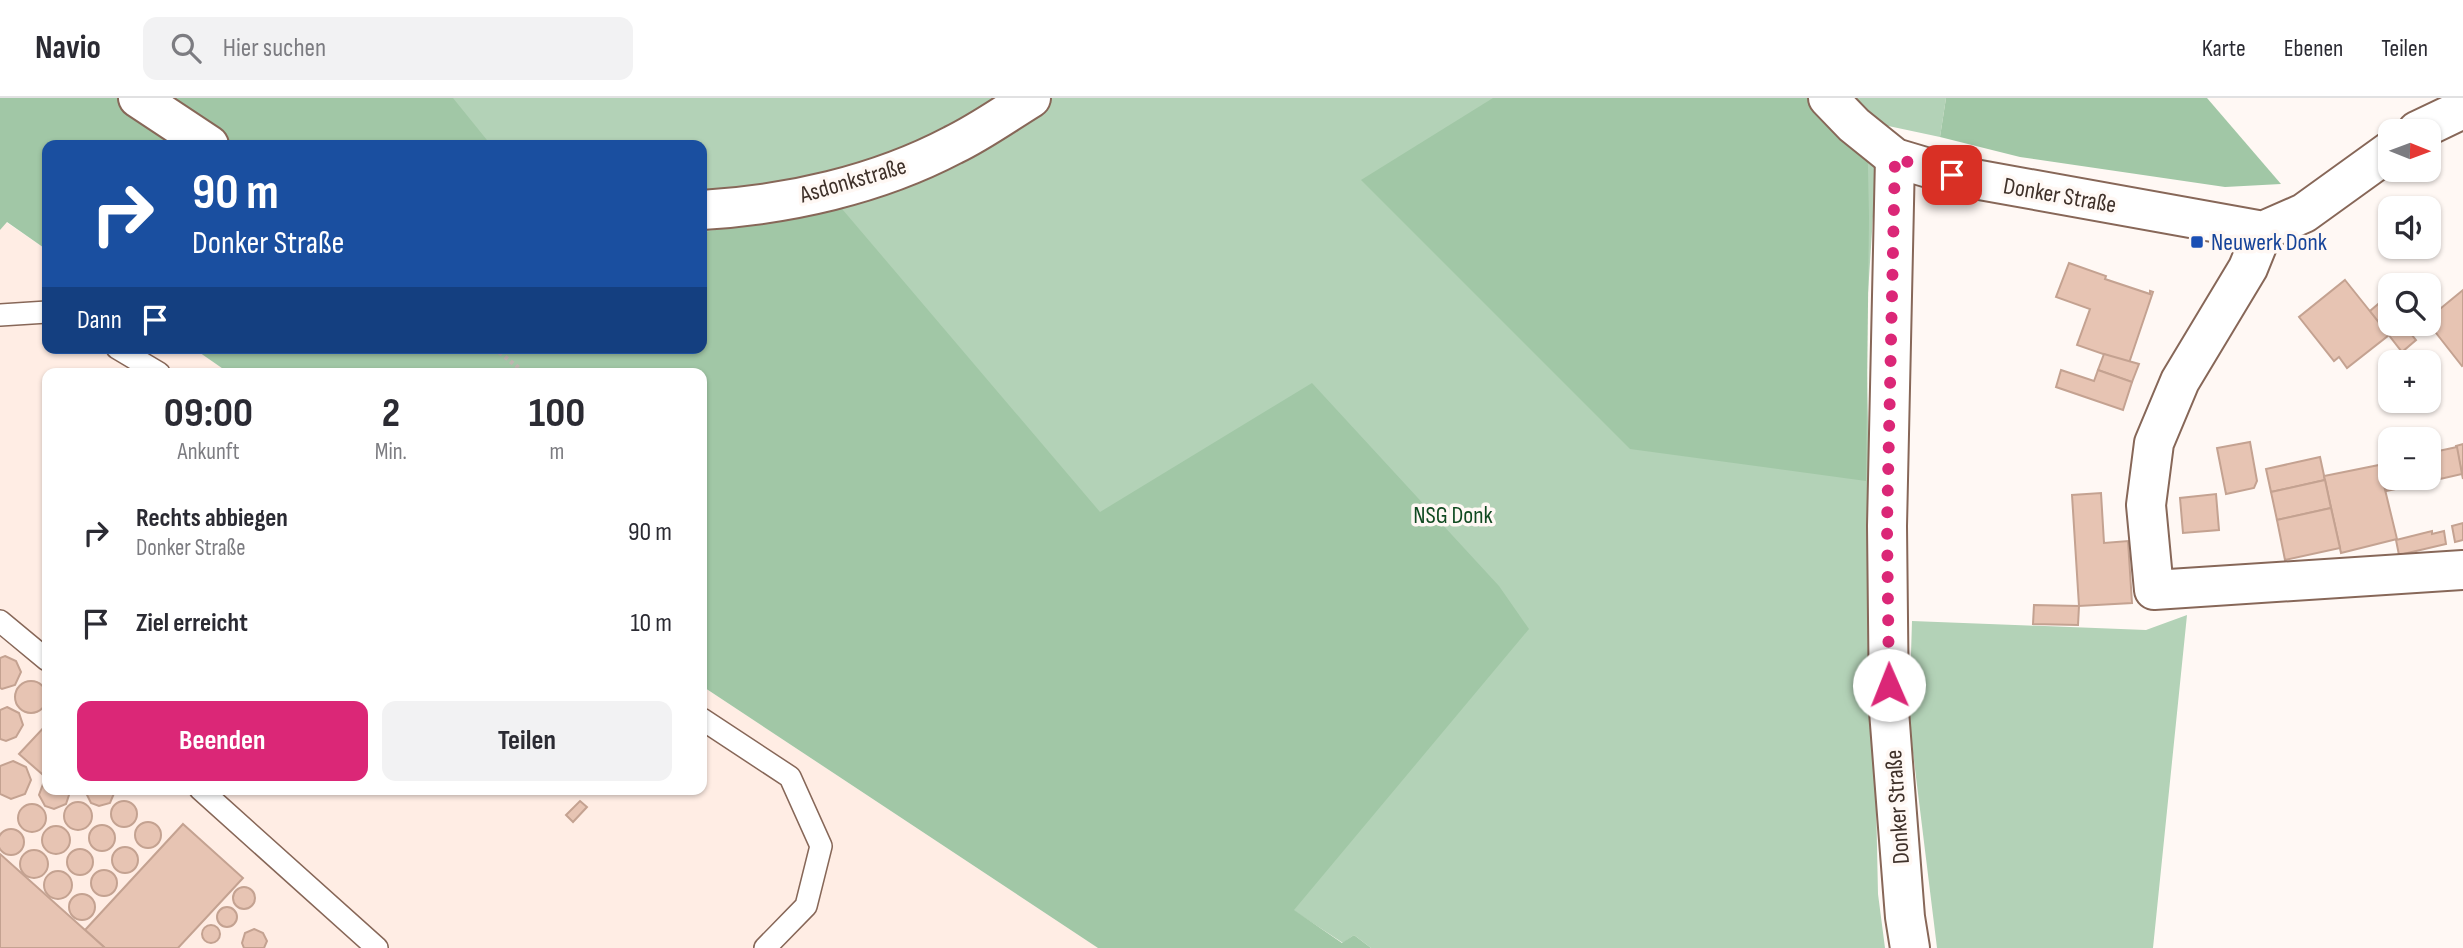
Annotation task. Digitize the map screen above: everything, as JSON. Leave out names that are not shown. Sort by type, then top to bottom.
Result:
[{"type":"street","points":[[138,98],[201,140]]},
{"type":"street","name":"Asdonkstraße","points":[[707,209],[800,197],[882,177],[953,145],[1031,98]]},
{"type":"street","points":[[1828,98],[1854,125],[1895,158]]},
{"type":"street","points":[[2441,120],[2463,109]]},
{"type":"street","name":"Donker Straße","points":[[1910,948],[1905,917],[1889,711],[1887,526],[1895,158],[1952,175],[2263,231]]},
{"type":"street","points":[[2378,159],[2304,213],[2263,231],[2248,268],[2180,381],[2154,443],[2146,505],[2154,590],[2463,570]]},
{"type":"lane","points":[[0,315],[42,312]]},
{"type":"lane","points":[[127,354],[151,368]]},
{"type":"lane","points":[[0,621],[42,656]]},
{"type":"lane","points":[[707,722],[790,777],[821,846],[806,905],[765,948]]},
{"type":"lane","points":[[207,795],[377,948]]},
{"type":"path","points":[[501,354],[519,368]]},
{"type":"shaded area","points":[[6,222],[42,247],[42,354],[202,354],[222,368],[42,368],[42,795],[707,795],[707,689],[1098,948],[0,948],[0,230]]},
{"type":"green space","points":[[0,98],[453,98],[487,140],[42,140],[42,246],[7,222],[0,230]]},
{"type":"green space","name":"NSG Donk","points":[[88,98],[1946,98],[1940,137],[1879,124],[1866,324],[1878,894],[1885,948],[1371,948],[1354,935],[1343,943],[1150,816],[707,378],[707,368],[702,368],[702,354],[707,354],[707,140],[151,140]]},
{"type":"green space","points":[[1493,98],[1840,98],[1867,121],[1869,217],[1866,481],[1630,449],[1361,180]]},
{"type":"green space","points":[[1946,98],[2207,98],[2281,184],[2225,187],[2020,157],[1940,137]]},
{"type":"green space","points":[[837,203],[1100,512],[1312,383],[1499,586],[1529,629],[1294,910],[1342,943],[1354,935],[1371,948],[1098,948],[707,689],[707,368],[222,368],[202,354],[707,354],[707,232]]},
{"type":"green space","points":[[2187,615],[2153,948],[1937,948],[1909,720],[1912,621],[2146,630]]},
{"type":"building","points":[[2069,263],[2106,276],[2105,279],[2150,294],[2150,291],[2153,292],[2129,363],[2077,345],[2090,309],[2056,297]]},
{"type":"building","points":[[2345,280],[2378,321],[2378,336],[2388,336],[2347,368],[2339,357],[2334,361],[2299,317]]},
{"type":"building","points":[[2463,290],[2462,366],[2438,336],[2441,336],[2441,308]]},
{"type":"building","points":[[2378,304],[2378,321],[2370,311]]},
{"type":"building","points":[[2390,336],[2413,336],[2416,340],[2404,350],[2400,350]]},
{"type":"building","points":[[2104,354],[2139,364],[2132,382],[2098,370]]},
{"type":"building","points":[[2061,370],[2094,381],[2098,370],[2132,382],[2123,410],[2056,387]]},
{"type":"building","points":[[2250,442],[2257,481],[2254,488],[2226,494],[2217,448]]},
{"type":"building","points":[[2463,444],[2463,479],[2456,446]]},
{"type":"building","points":[[2457,447],[2462,474],[2441,479],[2441,450]]},
{"type":"building","points":[[2320,457],[2325,480],[2271,492],[2266,469]]},
{"type":"building","points":[[2378,465],[2378,490],[2385,490],[2397,539],[2341,553],[2324,476]]},
{"type":"building","points":[[2325,480],[2331,508],[2277,520],[2271,492]]},
{"type":"building","points":[[2101,493],[2104,543],[2128,541],[2132,603],[2079,606],[2072,495]]},
{"type":"building","points":[[2216,494],[2219,530],[2183,533],[2180,498]]},
{"type":"building","points":[[2331,508],[2340,548],[2285,560],[2277,520]]},
{"type":"building","points":[[2463,523],[2463,540],[2455,542],[2452,526]]},
{"type":"building","points":[[2432,531],[2432,534],[2444,531],[2446,544],[2399,555],[2396,540]]},
{"type":"building","points":[[2034,605],[2079,606],[2078,625],[2033,624]]},
{"type":"building","points":[[5,656],[16,661],[21,672],[15,685],[2,689],[0,658]]},
{"type":"building","points":[[25,682],[37,682],[42,686],[42,708],[37,712],[25,712],[16,703],[16,691]]},
{"type":"building","points":[[7,707],[19,713],[23,725],[16,737],[6,741],[0,739],[0,710]]},
{"type":"building","points":[[42,729],[42,774],[19,754]]},
{"type":"building","points":[[13,761],[26,767],[31,780],[25,794],[11,799],[0,794],[0,766]]},
{"type":"building","points":[[42,787],[42,795],[69,795],[66,804],[54,809],[45,806],[39,795]]},
{"type":"building","points":[[87,795],[113,795],[110,803],[99,806],[91,803]]},
{"type":"building","points":[[124,801],[133,805],[137,814],[133,823],[124,827],[115,823],[111,814],[115,805]]},
{"type":"building","points":[[580,801],[587,807],[573,822],[566,815]]},
{"type":"building","points":[[78,802],[88,806],[92,816],[88,826],[78,830],[68,826],[64,816],[68,806]]},
{"type":"building","points":[[32,804],[42,808],[46,818],[42,828],[32,832],[22,828],[18,818],[22,808]]},
{"type":"building","points":[[148,822],[157,826],[161,835],[157,844],[148,848],[139,844],[135,835],[139,826]]},
{"type":"building","points":[[183,824],[243,878],[178,948],[105,948],[85,930]]},
{"type":"building","points":[[102,825],[111,829],[115,838],[111,847],[102,851],[93,847],[89,838],[93,829]]},
{"type":"building","points":[[56,826],[66,830],[70,840],[66,850],[56,854],[46,850],[42,840],[46,830]]},
{"type":"building","points":[[16,830],[21,832],[21,852],[11,855],[1,852],[1,832]]},
{"type":"building","points":[[125,847],[134,851],[138,860],[134,869],[125,873],[116,869],[112,860],[116,851]]},
{"type":"building","points":[[80,849],[89,853],[93,862],[89,871],[80,875],[71,871],[67,862],[71,853]]},
{"type":"building","points":[[34,850],[44,854],[48,864],[44,874],[34,878],[24,874],[20,864],[24,854]]},
{"type":"building","points":[[0,854],[85,930],[105,948],[0,948]]},
{"type":"building","points":[[104,870],[113,874],[117,883],[113,892],[104,896],[95,892],[91,883],[95,874]]},
{"type":"building","points":[[58,871],[68,875],[72,885],[68,895],[58,899],[48,895],[44,885],[48,875]]},
{"type":"building","points":[[244,887],[252,890],[255,898],[252,906],[244,909],[236,906],[233,898],[236,890]]},
{"type":"building","points":[[82,894],[91,898],[95,907],[91,916],[82,920],[73,916],[69,907],[73,898]]},
{"type":"building","points":[[227,907],[234,910],[237,917],[234,924],[227,927],[220,924],[217,917],[220,910]]},
{"type":"building","points":[[207,925],[215,925],[220,934],[218,941],[207,943],[202,938],[202,930]]},
{"type":"building","points":[[254,929],[263,933],[267,941],[264,948],[244,948],[242,943],[245,933]]},
{"type":"place","name":"Neuwerk Donk","points":[[2197,242]]},
{"type":"route","points":[[1889,685],[1887,526],[1895,158],[1952,175]]}]
